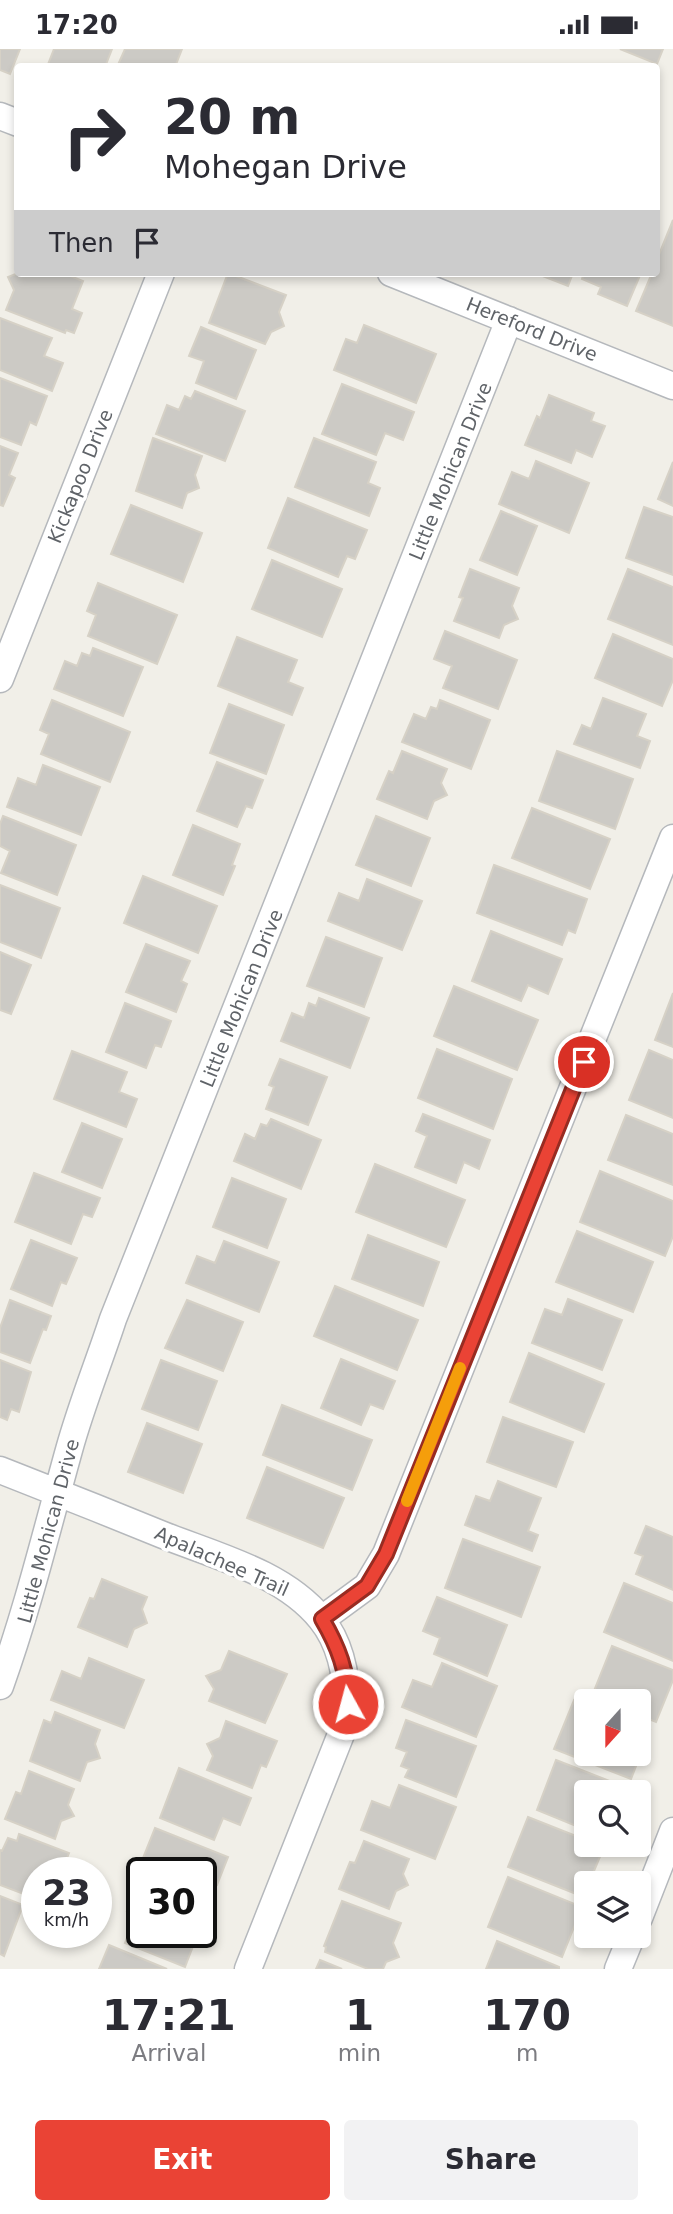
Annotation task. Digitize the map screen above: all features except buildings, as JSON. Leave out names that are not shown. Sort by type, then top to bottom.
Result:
[{"type":"street","name":"Kickapoo Drive","points":[[0,679],[159,277]]},
{"type":"street","name":"Hereford Drive","points":[[401,277],[673,386]]},
{"type":"street","name":"Little Mohican Drive","points":[[0,1686],[20,1629],[69,1448],[114,1319],[509,320]]},
{"type":"street","points":[[322,1619],[367,1586],[386,1554],[673,838]]},
{"type":"street","name":"Apalachee Trail","points":[[0,1470],[249,1569],[295,1593],[322,1619],[338,1647],[348,1689],[347,1719],[248,1969]]},
{"type":"street","points":[[651,1887],[673,1831]]},
{"type":"street","points":[[618,1969],[627,1948]]},
{"type":"slow traffic","points":[[407,1501],[460,1368]]},
{"type":"route","points":[[348,1704],[348,1689],[338,1647],[322,1619],[367,1586],[386,1554],[584,1062]]}]
